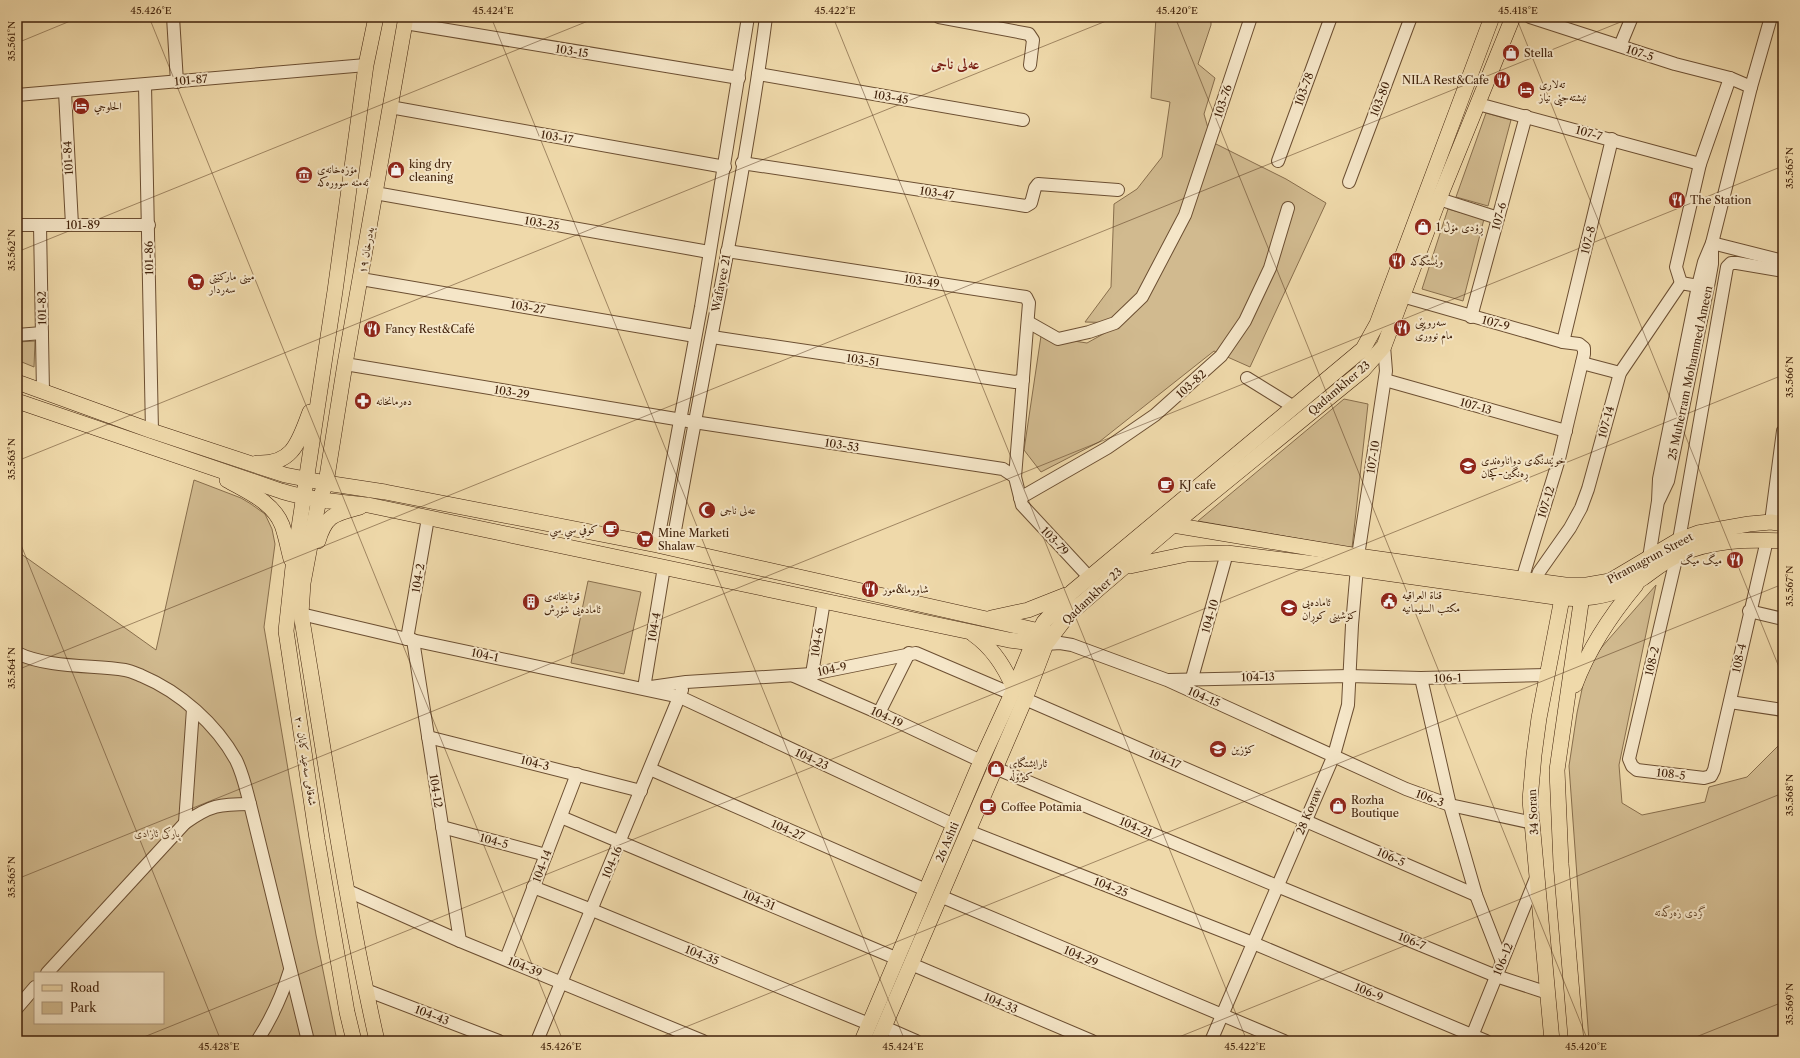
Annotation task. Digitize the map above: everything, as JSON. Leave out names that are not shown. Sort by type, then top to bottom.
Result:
[{"type":"main road","points":[[306,479],[366,65],[376,17]]},
{"type":"main road","name":"Qadamkher 23","points":[[1043,638],[1121,568],[1140,555],[1173,525],[1363,370],[1384,346],[1439,199],[1513,17]]},
{"type":"main road","name":"Qadamkher 23","points":[[1043,638],[1044,622],[1072,592],[1363,349],[1377,324],[1490,18]]},
{"type":"main road","name":"بەدرخان ١٩","points":[[326,483],[344,364],[361,279],[405,20]]},
{"type":"main road","points":[[17,382],[152,431],[245,462],[306,479],[385,492],[672,548],[981,619],[1043,638]]},
{"type":"main road","points":[[245,462],[274,462],[282,459],[294,449],[320,387]]},
{"type":"main road","points":[[17,401],[303,497],[319,500],[368,504],[428,518],[1009,640],[1043,638]]},
{"type":"main road","points":[[331,447],[332,463],[336,473],[348,480],[385,492]]},
{"type":"main road","points":[[197,462],[260,498],[273,510],[282,525],[293,567]]},
{"type":"main road","name":"شەقامی سەعید کابان ٢٠","points":[[306,479],[293,567],[286,631],[317,839],[347,1012],[354,1041]]},
{"type":"main road","name":"شەقامی سەعید کابان ٢٠","points":[[326,483],[319,500],[303,583],[301,614],[348,891],[366,990],[378,1041]]},
{"type":"main road","points":[[303,583],[322,530],[329,518],[334,514],[368,504]]},
{"type":"main road","name":"Piramagrun Street","points":[[1582,592],[1610,581],[1679,540],[1698,533],[1718,528],[1777,523]]},
{"type":"main road","points":[[1154,525],[1173,525],[1358,563],[1563,592]]},
{"type":"main road","name":"Piramagrun Street","points":[[1563,592],[1582,592],[1602,596],[1618,591],[1642,578],[1677,555],[1707,544],[1767,540],[1783,541]]},
{"type":"main road","points":[[1121,568],[1166,557],[1187,554],[1227,553],[1358,563],[1529,581],[1563,592]]},
{"type":"main road","points":[[1568,702],[1585,662],[1606,624],[1642,578]]},
{"type":"main road","points":[[981,619],[1028,610],[1072,592]]},
{"type":"main road","name":"34 Soran","points":[[1552,1041],[1530,800],[1534,755],[1547,675],[1563,592]]},
{"type":"main road","points":[[1576,1041],[1557,801],[1557,770],[1560,742],[1568,702],[1582,592]]},
{"type":"main road","points":[[969,631],[981,640],[1001,662],[1017,694]]},
{"type":"main road","name":"26 Ashti","points":[[904,962],[926,890],[981,761],[1017,694],[1043,638]]},
{"type":"main road","name":"26 Ashti","points":[[862,1041],[877,1026],[904,962],[940,896],[995,768],[1017,694]]},
{"type":"main road","name":"26 Ashti","points":[[877,1026],[878,1041]]},
{"type":"street","points":[[173,17],[177,82]]},
{"type":"street","name":"Wafayee 21","points":[[657,545],[725,167],[748,17]]},
{"type":"street","name":"Wafayee 21","points":[[672,548],[694,422],[712,337],[758,74],[766,17]]},
{"type":"street","points":[[939,17],[1029,34],[1033,40],[1030,65]]},
{"type":"street","name":"103-76","points":[[1028,322],[1058,339],[1089,332],[1115,323],[1142,297],[1185,215],[1251,17]]},
{"type":"street","name":"103-78","points":[[1278,161],[1331,17]]},
{"type":"street","name":"103-80","points":[[1349,182],[1411,17]]},
{"type":"street","name":"107-5","points":[[1530,17],[1675,64],[1730,78],[1751,87]]},
{"type":"street","points":[[1620,46],[1632,17]]},
{"type":"street","name":"25 Muherram Mohammed Ameen","points":[[1649,558],[1658,501],[1659,479],[1698,286],[1704,262],[1712,243],[1751,87],[1771,17]]},
{"type":"street","name":"103-15","points":[[405,20],[739,78]]},
{"type":"street","name":"101-87","points":[[17,96],[366,65]]},
{"type":"street","name":"103-45","points":[[758,74],[1023,120]]},
{"type":"street","points":[[1698,286],[1681,283],[1676,267],[1700,164],[1730,78]]},
{"type":"street","name":"101-86","points":[[145,85],[152,431]]},
{"type":"street","name":"101-84","points":[[65,92],[72,225]]},
{"type":"street","name":"107-7","points":[[1478,104],[1700,164]]},
{"type":"street","name":"103-17","points":[[390,107],[725,167]]},
{"type":"street","name":"107-6","points":[[1472,317],[1526,116]]},
{"type":"street","name":"107-8","points":[[1563,342],[1612,139]]},
{"type":"street","name":"103-47","points":[[742,163],[1026,206],[1031,203],[1035,188],[1038,184],[1118,190]]},
{"type":"street","name":"103-25","points":[[375,193],[709,252]]},
{"type":"street","points":[[1439,199],[1498,218]]},
{"type":"street","name":"103-82","points":[[1021,501],[1107,448],[1155,415],[1221,356],[1245,321],[1270,268],[1288,208]]},
{"type":"street","name":"101-89","points":[[17,224],[149,225]]},
{"type":"street","name":"101-82","points":[[40,225],[43,392]]},
{"type":"street","points":[[1712,243],[1783,261]]},
{"type":"street","name":"25 Muherram Mohammed Ameen","points":[[1658,501],[1668,481],[1708,289],[1712,264],[1712,243]]},
{"type":"street","name":"103-49","points":[[727,251],[1026,297],[1029,303],[1028,322],[1019,381],[1015,477],[1021,501]]},
{"type":"street","points":[[1679,540],[1727,266],[1730,263],[1738,263],[1783,271]]},
{"type":"street","name":"103-27","points":[[361,279],[695,336]]},
{"type":"street","name":"107-14","points":[[1529,581],[1539,572],[1570,528],[1581,508],[1588,489],[1620,373],[1681,283]]},
{"type":"street","name":"107-9","points":[[1402,296],[1563,342],[1579,344],[1584,348],[1583,358]]},
{"type":"street","points":[[17,335],[42,333]]},
{"type":"street","name":"103-51","points":[[712,337],[1019,381]]},
{"type":"street","name":"107-10","points":[[1358,563],[1385,380],[1386,363],[1384,346]]},
{"type":"street","points":[[1583,358],[1620,373]]},
{"type":"street","name":"107-12","points":[[1529,581],[1583,358]]},
{"type":"street","name":"103-29","points":[[344,364],[680,419]]},
{"type":"street","points":[[1247,378],[1294,407]]},
{"type":"street","name":"107-13","points":[[1385,380],[1566,431]]},
{"type":"street","name":"103-53","points":[[680,419],[1003,469],[1015,477]]},
{"type":"street","points":[[1777,523],[1783,432]]},
{"type":"street","name":"103-79","points":[[1021,501],[1089,577]]},
{"type":"street","name":"104-2","points":[[410,640],[428,518]]},
{"type":"street","name":"108-4","points":[[1711,776],[1730,702],[1749,611],[1767,540]]},
{"type":"street","name":"104-10","points":[[1192,678],[1227,553]]},
{"type":"street","name":"108-2","points":[[1632,766],[1629,759],[1677,555]]},
{"type":"street","name":"28 Koraw","points":[[1211,1041],[1334,756],[1348,705],[1358,563]]},
{"type":"street","name":"104-4","points":[[644,688],[664,567]]},
{"type":"street","name":"104-6","points":[[811,678],[824,601]]},
{"type":"street","points":[[1749,611],[1783,619]]},
{"type":"street","name":"104-1","points":[[301,614],[410,640],[644,688],[674,696]]},
{"type":"street","name":"104-15","points":[[1043,638],[1072,645],[1167,680],[1334,756]]},
{"type":"street","name":"104-12","points":[[410,640],[428,737],[460,941]]},
{"type":"street","name":"104-9","points":[[811,678],[916,652],[1017,694]]},
{"type":"street","points":[[17,653],[46,662],[128,670],[166,688],[193,709],[229,748],[241,772],[250,804],[308,1041]]},
{"type":"street","points":[[879,714],[909,653]]},
{"type":"street","name":"106-1","points":[[1349,676],[1421,678],[1547,675]]},
{"type":"street","name":"104-19","points":[[686,682],[792,676],[811,678],[879,714],[981,761]]},
{"type":"street","name":"104-13","points":[[1167,680],[1192,678],[1349,676]]},
{"type":"street","points":[[1421,678],[1450,805],[1476,895],[1502,962]]},
{"type":"street","points":[[644,688],[686,682]]},
{"type":"street","name":"104-16","points":[[536,1041],[650,769],[674,696],[686,682]]},
{"type":"street","name":"104-17","points":[[1017,694],[1306,820]]},
{"type":"street","name":"104-23","points":[[674,696],[954,825]]},
{"type":"street","points":[[1730,702],[1783,710]]},
{"type":"street","points":[[185,823],[193,709]]},
{"type":"street","name":"104-3","points":[[428,737],[641,791]]},
{"type":"street","name":"106-3","points":[[1334,756],[1406,790],[1450,805],[1533,824]]},
{"type":"street","name":"108-5","points":[[1632,766],[1637,770],[1652,772],[1704,778],[1711,776]]},
{"type":"street","name":"104-21","points":[[995,768],[1277,886]]},
{"type":"street","name":"104-27","points":[[650,769],[926,890]]},
{"type":"street","name":"104-14","points":[[506,959],[577,774]]},
{"type":"street","points":[[48,972],[185,823],[201,811],[214,806],[226,804],[250,804]]},
{"type":"street","name":"104-31","points":[[561,817],[904,962]]},
{"type":"street","name":"106-5","points":[[1306,820],[1476,895]]},
{"type":"street","name":"104-5","points":[[442,827],[546,855]]},
{"type":"street","name":"104-25","points":[[968,831],[1253,943]]},
{"type":"street","name":"106-12","points":[[1471,1038],[1536,878]]},
{"type":"street","name":"106-7","points":[[1277,886],[1496,976],[1548,994]]},
{"type":"street","name":"104-35","points":[[533,888],[592,910],[916,1041]]},
{"type":"street","name":"104-39","points":[[348,891],[460,941],[703,1041]]},
{"type":"street","name":"104-29","points":[[940,896],[1284,1041]]},
{"type":"street","name":"106-9","points":[[1253,943],[1471,1038],[1486,1041]]},
{"type":"street","name":"104-33","points":[[904,962],[1092,1041]]},
{"type":"street","points":[[256,1041],[269,1023],[279,1004],[290,969]]},
{"type":"street","points":[[17,1008],[34,988]]},
{"type":"street","name":"104-43","points":[[366,990],[499,1041]]},
{"type":"green space","points":[[1156,17],[1211,17],[1211,25],[1198,64],[1215,78],[1204,114],[1212,142],[1286,179],[1326,203],[1250,367],[1214,351],[1099,442],[1041,472],[1024,450],[1041,336],[1087,343],[1123,323],[1085,322],[1111,287],[1114,204],[1137,189],[1162,157],[1170,102],[1151,98]]},
{"type":"green space","points":[[1486,113],[1511,120],[1488,206],[1456,197]]},
{"type":"green space","points":[[1448,209],[1484,219],[1463,301],[1422,289]]},
{"type":"green space","points":[[35,341],[34,367],[17,360],[17,342]]},
{"type":"green space","points":[[1344,399],[1368,404],[1352,548],[1198,521]]},
{"type":"green space","name":"پارکی ئازادی","points":[[194,480],[241,498],[265,514],[272,529],[275,544],[264,627],[316,935],[337,1041],[17,1041],[17,551],[156,650]]},
{"type":"green space","points":[[588,581],[641,592],[624,674],[571,663]]},
{"type":"green space","name":"گردی زەرگەتە","points":[[1656,585],[1619,765],[1622,803],[1642,815],[1705,802],[1709,787],[1747,777],[1783,741],[1783,1041],[1589,1041],[1569,766],[1577,713],[1585,675],[1601,648]]},
{"type":"place","name":"Stella","points":[[1511,53]]},
{"type":"place","name":"NILA Rest&Cafe","points":[[1502,80]]},
{"type":"place","name":"تەلاری نیشتەجێی نیاز","points":[[1526,90]]},
{"type":"place","name":"الحلوجي","points":[[81,106]]},
{"type":"place","name":"king dry cleaning","points":[[396,170]]},
{"type":"place","name":"مۆزەخانەی ئەمنە سوورەکە","points":[[304,175]]},
{"type":"place","name":"The Station","points":[[1677,200]]},
{"type":"place","name":"ڕۆدی مۆڵ 1","points":[[1423,227]]},
{"type":"place","name":"وێستگەکە","points":[[1397,261]]},
{"type":"place","name":"مینی مارکێتی سەردار","points":[[196,282]]},
{"type":"place","name":"سەروپێی مام نووری","points":[[1402,328]]},
{"type":"place","name":"Fancy Rest&Café","points":[[372,329]]},
{"type":"place","name":"دەرمانخانە","points":[[363,401]]},
{"type":"place","name":"خوێندنگەی دواناوەندی ڕەنگین-کچان","points":[[1468,466]]},
{"type":"place","name":"KJ cafe","points":[[1166,485]]},
{"type":"place","name":"عەلی ناجی","points":[[707,510]]},
{"type":"place","name":"كوفي سي سي","points":[[611,529]]},
{"type":"place","name":"Mine Marketi Shalaw","points":[[645,539]]},
{"type":"place","name":"میگ میگ","points":[[1735,560]]},
{"type":"place","name":"شاورما&مور","points":[[870,589]]},
{"type":"place","name":"قناة العراقيه مكتب السليمانيه","points":[[1389,601]]},
{"type":"place","name":"قوتابخانەی ئامادەیی شۆڕش","points":[[531,602]]},
{"type":"place","name":"ئامادەیی کۆشینی کوڕان","points":[[1289,608]]},
{"type":"place","name":"كؤزين","points":[[1218,749]]},
{"type":"place","name":"ئارایشتگای کیژۆڵە","points":[[996,769]]},
{"type":"place","name":"Rozha Boutique","points":[[1338,806]]},
{"type":"place","name":"Coffee Potamia","points":[[988,807]]},
{"type":"district","name":"عەلی ناجی","points":[[955,63]]}]
